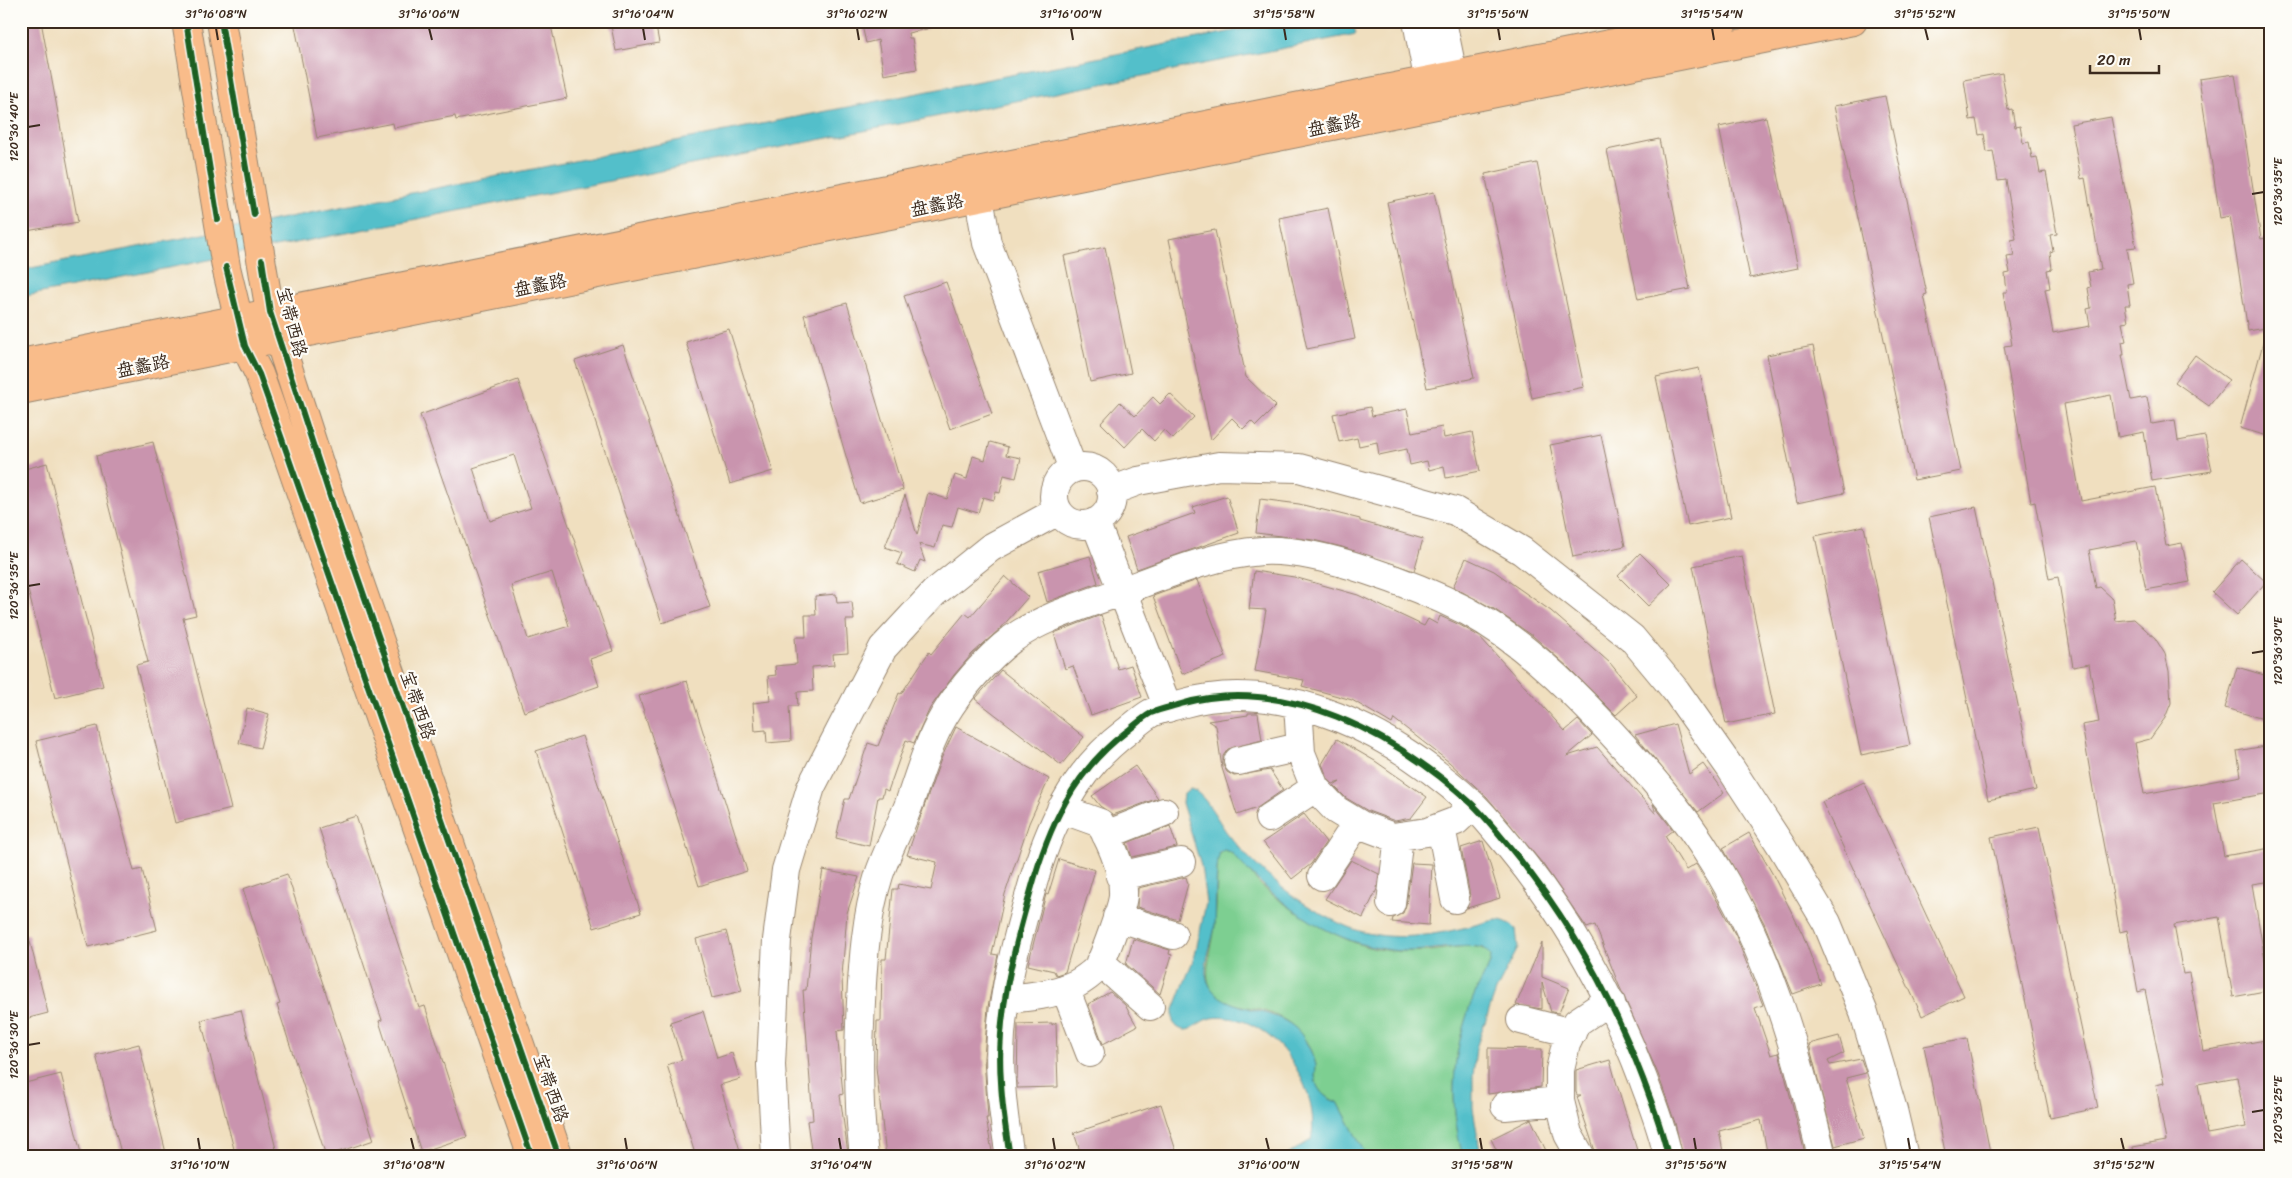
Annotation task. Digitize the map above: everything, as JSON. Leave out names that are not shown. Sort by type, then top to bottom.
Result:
[{"type":"main road","points":[[186,21],[226,267],[245,346],[258,374],[282,439],[532,1157]]},
{"type":"main road","name":"宝带西路","points":[[221,21],[270,312],[337,516],[560,1157]]},
{"type":"main road","name":"盘蠡路","points":[[1444,90],[1724,21]]},
{"type":"main road","name":"盘蠡路","points":[[21,363],[270,312],[976,184],[1444,90],[1853,21]]},
{"type":"main road","name":"盘蠡路","points":[[21,390],[245,346],[976,184]]},
{"type":"street","points":[[1417,21],[1444,90]]},
{"type":"street","points":[[1442,21],[1444,90]]},
{"type":"street","points":[[976,184],[987,243],[1072,469]]},
{"type":"street","points":[[1111,491],[1138,481],[1219,466],[1299,468],[1446,508],[1455,511],[1522,550],[1632,638],[1676,691],[1731,769],[1780,844],[1827,923],[1864,1013],[1893,1110],[1904,1157]]},
{"type":"street","points":[[1082,467],[1092,469],[1101,474],[1108,482],[1111,491],[1109,510],[1095,522],[1087,525],[1071,523],[1058,511],[1055,502],[1055,492],[1064,474],[1072,469],[1082,467]]},
{"type":"street","points":[[776,1157],[771,1065],[777,940],[786,870],[811,787],[883,648],[934,593],[990,548],[1058,511]]},
{"type":"street","points":[[1095,522],[1124,591],[1168,708]]},
{"type":"street","points":[[864,1157],[859,1119],[859,1058],[864,947],[879,875],[944,717],[979,670],[1014,638],[1061,613],[1213,559],[1264,551],[1311,556],[1360,568],[1413,587],[1467,612],[1504,635],[1540,664],[1591,711],[1640,764],[1681,813],[1714,863],[1766,967],[1804,1082],[1822,1157]]},
{"type":"street","points":[[1010,1157],[1000,1080],[1005,999],[1020,929],[1041,854],[1065,799],[1105,748],[1150,713],[1205,697],[1256,696],[1308,706],[1363,730],[1406,753],[1473,805],[1522,861],[1559,913],[1594,970],[1623,1026],[1648,1092],[1668,1157]]},
{"type":"street","points":[[1298,704],[1300,747],[1315,788],[1336,810],[1357,823],[1393,837],[1427,832],[1456,821],[1473,805]]},
{"type":"street","points":[[1238,761],[1300,747]]},
{"type":"street","points":[[1269,818],[1315,788]]},
{"type":"street","points":[[1005,999],[1041,996],[1077,984],[1098,967],[1117,917],[1123,896],[1120,876],[1116,854],[1100,823],[1060,810]]},
{"type":"street","points":[[1106,835],[1164,812]]},
{"type":"street","points":[[1322,876],[1357,823]]},
{"type":"street","points":[[1441,827],[1455,900]]},
{"type":"street","points":[[1391,903],[1399,836]]},
{"type":"street","points":[[1120,876],[1181,862]]},
{"type":"street","points":[[1117,917],[1173,935]]},
{"type":"street","points":[[1100,962],[1150,1006]]},
{"type":"street","points":[[1066,988],[1090,1053]]},
{"type":"street","points":[[1581,1157],[1568,1134],[1560,1101],[1560,1070],[1566,1044],[1577,1022],[1598,1008],[1610,1003]]},
{"type":"street","points":[[1521,1020],[1572,1033]]},
{"type":"street","points":[[1505,1106],[1560,1101]]},
{"type":"green space","points":[[1224,850],[1234,855],[1262,886],[1286,905],[1312,922],[1354,942],[1375,949],[1398,951],[1429,951],[1467,946],[1482,948],[1488,951],[1491,956],[1490,963],[1473,998],[1466,1018],[1460,1038],[1454,1076],[1455,1115],[1463,1157],[1367,1157],[1338,1102],[1329,1099],[1319,1090],[1315,1081],[1316,1065],[1314,1058],[1307,1043],[1298,1031],[1278,1017],[1229,1002],[1217,995],[1211,987],[1208,978],[1208,967],[1215,925],[1218,856]]},
{"type":"water","points":[[1284,21],[1352,21],[1356,34],[21,297],[21,270]]},
{"type":"water","points":[[1190,789],[1201,795],[1228,834],[1267,875],[1314,910],[1348,927],[1376,935],[1420,936],[1497,920],[1508,923],[1516,929],[1518,948],[1496,991],[1476,1048],[1473,1076],[1473,1108],[1481,1157],[1463,1157],[1455,1115],[1454,1076],[1460,1038],[1466,1018],[1473,998],[1490,963],[1491,956],[1484,948],[1467,946],[1408,951],[1382,949],[1357,943],[1310,921],[1268,889],[1231,852],[1224,850],[1220,852],[1216,877],[1215,925],[1206,968],[1206,974],[1211,987],[1220,997],[1232,1003],[1277,1017],[1290,1024],[1301,1034],[1310,1049],[1316,1065],[1315,1081],[1319,1089],[1329,1099],[1338,1102],[1367,1157],[1283,1157],[1311,1140],[1313,1121],[1310,1101],[1303,1081],[1292,1062],[1279,1046],[1264,1032],[1246,1022],[1228,1018],[1208,1019],[1185,1030],[1177,1027],[1173,1022],[1173,1012],[1195,955],[1206,903],[1201,866],[1182,803],[1183,795]]},
{"type":"building","points":[[21,21],[41,21],[78,222],[21,232]]},
{"type":"building","points":[[294,21],[550,21],[567,98],[456,120],[455,116],[394,128],[393,123],[317,138]]},
{"type":"building","points":[[610,21],[655,21],[659,43],[616,51]]},
{"type":"building","points":[[861,21],[926,21],[927,29],[908,33],[909,38],[912,38],[917,69],[884,75],[878,40],[866,43]]},
{"type":"building","points":[[2002,73],[2008,110],[2012,109],[2015,127],[2020,126],[2023,143],[2029,142],[2032,158],[2037,157],[2040,173],[2046,172],[2057,234],[2050,235],[2053,251],[2050,252],[2052,269],[2047,270],[2050,288],[2045,289],[2053,333],[2090,326],[2087,309],[2091,308],[2088,288],[2091,287],[2088,272],[2101,269],[2085,178],[2081,179],[2071,124],[2111,117],[2136,247],[2127,248],[2133,283],[2127,284],[2130,305],[2125,305],[2128,322],[2122,323],[2126,341],[2122,342],[2124,355],[2122,355],[2131,400],[2147,397],[2152,424],[2175,420],[2178,441],[2205,436],[2212,471],[2152,481],[2144,432],[2118,437],[2111,395],[2064,404],[2081,501],[2155,487],[2166,546],[2182,543],[2190,582],[2146,590],[2136,541],[2089,550],[2096,588],[2100,587],[2112,598],[2116,621],[2134,619],[2155,638],[2165,654],[2169,671],[2171,703],[2165,718],[2150,739],[2135,743],[2144,794],[2241,776],[2237,751],[2271,745],[2271,793],[2214,803],[2224,856],[2271,848],[2271,881],[2252,884],[2270,990],[2233,997],[2219,917],[2174,925],[2183,974],[2189,973],[2203,1051],[2271,1039],[2271,1157],[2134,1157],[2133,1147],[2166,1141],[2156,1085],[2164,1083],[2145,990],[2138,992],[2127,930],[2120,932],[2094,795],[2082,725],[2099,722],[2089,664],[2073,667],[2058,577],[2049,579],[2035,502],[2031,503],[2004,346],[2012,345],[2003,292],[2007,292],[2005,274],[2010,273],[2007,257],[2014,256],[2011,240],[2016,239],[2006,180],[1998,181],[1993,151],[1987,152],[1984,134],[1979,135],[1976,119],[1970,120],[1964,80]],"holes":[[[2237,1077],[2246,1127],[2207,1134],[2198,1084]]]},
{"type":"building","points":[[2235,74],[2261,239],[2271,237],[2271,327],[2248,331],[2230,216],[2220,218],[2199,79]]},
{"type":"building","points":[[1885,96],[1927,294],[1924,295],[1961,471],[1914,480],[1834,106]]},
{"type":"building","points":[[1766,117],[1798,268],[1750,278],[1719,127]]},
{"type":"building","points":[[1659,139],[1690,289],[1638,299],[1607,150]]},
{"type":"building","points":[[1537,163],[1584,387],[1532,398],[1485,174]]},
{"type":"building","points":[[1434,192],[1474,378],[1427,388],[1387,202]]},
{"type":"building","points":[[1328,208],[1355,339],[1307,349],[1279,218]]},
{"type":"building","points":[[1215,230],[1246,377],[1276,406],[1256,426],[1251,421],[1243,429],[1232,418],[1211,440],[1169,239]]},
{"type":"building","points":[[1105,247],[1131,373],[1090,382],[1064,256]]},
{"type":"building","points":[[946,282],[992,414],[950,429],[904,296]]},
{"type":"building","points":[[847,303],[903,490],[860,503],[804,315]]},
{"type":"building","points":[[729,329],[773,471],[730,484],[686,342]]},
{"type":"building","points":[[2265,336],[2271,337],[2271,437],[2240,428]]},
{"type":"building","points":[[623,345],[710,607],[662,623],[575,361]]},
{"type":"building","points":[[1813,346],[1844,493],[1797,503],[1767,355]]},
{"type":"building","points":[[2195,355],[2229,380],[2209,406],[2175,382]]},
{"type":"building","points":[[1699,368],[1731,517],[1688,526],[1656,377]]},
{"type":"building","points":[[518,380],[613,651],[590,659],[599,686],[524,712],[420,415]],"holes":[[[514,455],[531,508],[490,521],[473,468]],[[552,572],[569,626],[528,639],[511,585]]]},
{"type":"building","points":[[1170,394],[1194,417],[1173,439],[1164,430],[1154,441],[1142,429],[1125,447],[1101,423],[1120,402],[1135,416],[1153,397],[1160,404]]},
{"type":"building","points":[[1370,407],[1372,416],[1407,409],[1412,433],[1442,427],[1444,438],[1472,432],[1480,471],[1446,478],[1444,466],[1429,470],[1427,461],[1410,465],[1407,449],[1379,455],[1377,442],[1359,446],[1357,438],[1339,442],[1333,414]]},
{"type":"building","points":[[1601,435],[1625,546],[1573,557],[1550,445]]},
{"type":"building","points":[[153,442],[196,615],[183,618],[231,809],[175,823],[136,665],[148,662],[96,456]]},
{"type":"building","points":[[990,442],[1008,447],[1006,455],[1021,458],[1016,478],[1004,475],[1000,493],[996,492],[994,500],[983,497],[978,513],[958,507],[952,527],[942,525],[935,548],[919,544],[925,562],[920,560],[915,572],[897,564],[902,553],[885,547],[905,495],[917,535],[928,493],[947,499],[955,475],[967,479],[973,456],[985,460]]},
{"type":"building","points":[[47,463],[103,686],[55,698],[21,562],[21,470]]},
{"type":"building","points":[[1227,496],[1239,533],[1137,569],[1126,537],[1195,513],[1193,507]]},
{"type":"building","points":[[1260,499],[1299,504],[1360,519],[1360,521],[1423,539],[1414,571],[1342,547],[1313,540],[1256,533]]},
{"type":"building","points":[[1976,507],[2036,790],[1988,800],[1929,517]]},
{"type":"building","points":[[1864,526],[1910,745],[1861,755],[1815,536]]},
{"type":"building","points":[[1640,553],[1671,584],[1648,606],[1618,576]]},
{"type":"building","points":[[1090,556],[1098,583],[1047,602],[1038,571]]},
{"type":"building","points":[[1742,556],[1775,714],[1726,724],[1693,566]]},
{"type":"building","points":[[1466,558],[1494,571],[1551,611],[1610,663],[1637,696],[1616,715],[1568,667],[1533,636],[1494,609],[1453,587]]},
{"type":"building","points":[[2241,559],[2266,582],[2237,615],[2212,592]]},
{"type":"building","points":[[1254,571],[1294,577],[1358,595],[1424,626],[1428,619],[1437,624],[1440,616],[1460,625],[1480,637],[1565,731],[1578,720],[1592,735],[1567,756],[1597,747],[1656,814],[1653,804],[1673,830],[1665,836],[1686,870],[1696,864],[1736,936],[1763,1005],[1755,1008],[1771,1055],[1779,1053],[1806,1157],[1768,1157],[1761,1120],[1719,1131],[1724,1157],[1683,1157],[1675,1123],[1658,1074],[1595,925],[1587,928],[1542,863],[1487,797],[1449,762],[1394,719],[1392,724],[1352,700],[1302,686],[1304,680],[1255,671],[1266,610],[1249,609]]},
{"type":"building","points":[[1005,576],[1028,597],[1001,628],[972,654],[954,675],[930,708],[914,743],[906,740],[888,791],[884,789],[882,797],[878,797],[869,846],[836,838],[845,799],[849,799],[868,743],[878,746],[899,693],[901,694],[929,652],[931,654],[965,613],[970,617]]},
{"type":"building","points":[[1197,580],[1226,657],[1182,674],[1153,596]]},
{"type":"building","points":[[836,594],[837,603],[852,602],[854,620],[846,620],[848,653],[833,654],[834,665],[812,667],[813,691],[797,692],[798,706],[789,706],[791,741],[767,743],[766,730],[755,731],[753,703],[770,701],[768,676],[776,675],[775,666],[797,664],[795,637],[806,637],[805,615],[816,615],[815,596]]},
{"type":"building","points":[[1101,615],[1118,669],[1131,665],[1142,697],[1091,715],[1073,666],[1065,669],[1054,633]]},
{"type":"building","points":[[2237,667],[2271,677],[2271,707],[2267,720],[2225,708]]},
{"type":"building","points":[[1001,670],[1084,737],[1061,765],[975,699]]},
{"type":"building","points":[[687,681],[747,871],[699,886],[639,696]]},
{"type":"building","points":[[247,708],[269,714],[260,748],[239,743]]},
{"type":"building","points":[[1248,713],[1258,713],[1262,740],[1228,749],[1223,756],[1223,765],[1227,772],[1234,776],[1270,770],[1283,790],[1257,808],[1237,815],[1222,768],[1216,726],[1208,721],[1248,715]]},
{"type":"building","points":[[1675,724],[1689,774],[1703,764],[1724,793],[1698,812],[1635,735]]},
{"type":"building","points":[[97,726],[134,871],[142,869],[157,930],[88,947],[36,741]]},
{"type":"building","points":[[956,727],[1049,779],[1029,823],[1005,894],[992,954],[998,955],[988,1007],[984,1058],[988,1118],[986,1118],[993,1157],[886,1157],[876,1067],[877,1021],[881,1021],[882,959],[886,959],[893,889],[898,889],[899,884],[931,890],[937,862],[907,855],[941,759]]},
{"type":"building","points":[[582,736],[641,913],[594,928],[536,751]]},
{"type":"building","points":[[1337,739],[1375,761],[1427,797],[1411,818],[1395,821],[1368,811],[1346,798],[1334,786],[1340,782],[1333,784],[1328,779],[1322,764]]},
{"type":"building","points":[[1135,766],[1158,798],[1113,815],[1100,806],[1092,796]]},
{"type":"building","points":[[1864,782],[1964,996],[1922,1016],[1822,802]]},
{"type":"building","points":[[1304,814],[1326,842],[1311,864],[1292,879],[1263,842]]},
{"type":"building","points":[[356,816],[419,1008],[425,1006],[467,1137],[421,1152],[379,1021],[382,1020],[319,828]]},
{"type":"building","points":[[1170,826],[1177,847],[1132,857],[1127,843]]},
{"type":"building","points":[[2039,827],[2098,1108],[2050,1118],[1991,837]]},
{"type":"building","points":[[1749,833],[1772,873],[1803,935],[1821,984],[1793,994],[1764,923],[1723,848]]},
{"type":"building","points":[[1483,841],[1500,898],[1467,908],[1470,896],[1461,848]]},
{"type":"building","points":[[1059,859],[1095,870],[1065,972],[1056,975],[1054,971],[1028,965],[1046,894],[1048,895]]},
{"type":"building","points":[[1351,860],[1379,874],[1377,889],[1363,918],[1325,899]]},
{"type":"building","points":[[1412,863],[1432,864],[1429,925],[1392,922],[1393,918],[1403,913],[1406,905]]},
{"type":"building","points":[[823,870],[859,877],[847,913],[842,976],[844,1030],[837,1031],[843,1094],[840,1095],[848,1154],[812,1157],[807,1121],[813,1120],[803,990],[806,990],[811,938]]},
{"type":"building","points":[[287,874],[374,1140],[326,1156],[277,1005],[280,1004],[243,889]]},
{"type":"building","points":[[1186,877],[1188,884],[1178,920],[1137,907],[1138,888]]},
{"type":"building","points":[[726,931],[742,991],[712,998],[696,939]]},
{"type":"building","points":[[28,934],[48,1013],[21,1020],[21,935]]},
{"type":"building","points":[[1133,939],[1170,950],[1169,954],[1172,955],[1160,994],[1126,964]]},
{"type":"building","points":[[1542,943],[1542,977],[1569,988],[1559,1013],[1551,1012],[1542,982],[1542,1009],[1516,1005]]},
{"type":"building","points":[[1110,992],[1125,1005],[1137,1026],[1103,1044],[1088,1004]]},
{"type":"building","points":[[241,1010],[278,1157],[236,1157],[201,1020]]},
{"type":"building","points":[[703,1011],[717,1058],[732,1053],[740,1079],[720,1085],[742,1157],[696,1157],[667,1065],[682,1060],[670,1022]]},
{"type":"building","points":[[1056,1022],[1058,1087],[1017,1088],[1018,1024],[1052,1023],[1052,1025]]},
{"type":"building","points":[[1839,1036],[1844,1053],[1828,1061],[1830,1065],[1861,1059],[1866,1073],[1846,1078],[1864,1138],[1835,1146],[1809,1044]]},
{"type":"building","points":[[1967,1038],[1991,1157],[1946,1157],[1924,1046]]},
{"type":"building","points":[[139,1044],[167,1157],[122,1157],[96,1055]]},
{"type":"building","points":[[1488,1048],[1542,1049],[1541,1087],[1488,1094]]},
{"type":"building","points":[[1610,1060],[1639,1157],[1597,1157],[1577,1097],[1581,1095],[1577,1095],[1576,1092],[1576,1070]]},
{"type":"building","points":[[61,1074],[82,1157],[25,1157],[21,1141],[21,1084]]},
{"type":"building","points":[[1161,1104],[1178,1157],[1082,1157],[1074,1133]]},
{"type":"building","points":[[1531,1119],[1549,1157],[1500,1157],[1491,1139]]},
{"type":"cycle path","points":[[186,21],[218,220]]},
{"type":"cycle path","points":[[221,21],[254,215]]},
{"type":"cycle path","points":[[262,260],[270,312],[333,506],[559,1157]]},
{"type":"cycle path","points":[[226,267],[245,346],[259,374],[532,1157]]},
{"type":"cycle path","points":[[1010,1157],[1003,1110],[1000,1058],[1007,985],[1024,913],[1038,867],[1055,823],[1077,783],[1091,765],[1107,748],[1141,720],[1151,713],[1162,709],[1220,697],[1260,697],[1299,704],[1337,717],[1374,734],[1409,755],[1441,778],[1476,808],[1550,900],[1602,986],[1643,1079],[1657,1117],[1668,1157]]}]
